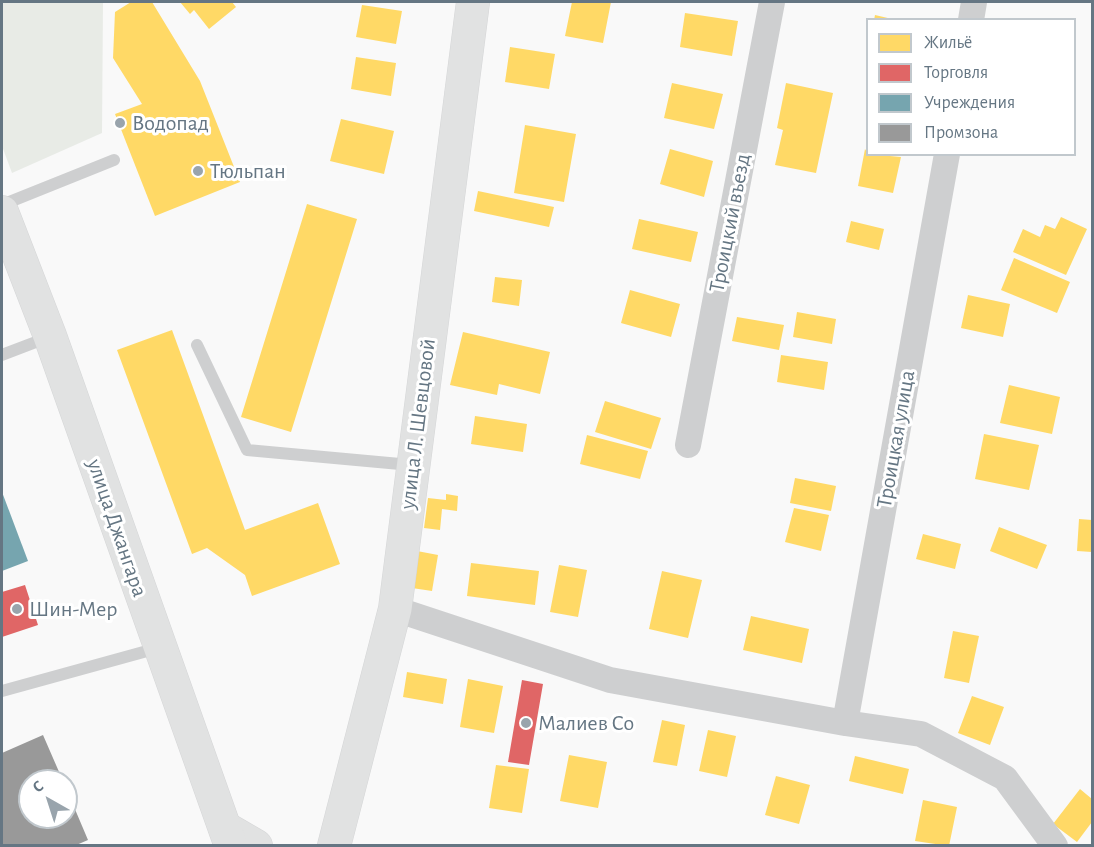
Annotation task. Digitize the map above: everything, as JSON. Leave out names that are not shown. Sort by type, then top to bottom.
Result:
[{"type":"street","name":"улица Л. Шевцовой","points":[[333,844],[395,609],[473,2]]},
{"type":"street","name":"Троицкий въезд","points":[[688,445],[772,2]]},
{"type":"street","points":[[971,18],[974,2]]},
{"type":"street","name":"Троицкая улица","points":[[845,723],[947,156]]},
{"type":"street","name":"улица Джангара","points":[[2,212],[50,336],[228,837]]},
{"type":"street","points":[[395,609],[610,680],[845,723],[921,734],[1005,778],[1055,846]]},
{"type":"street","points":[[228,837],[256,846]]},
{"type":"lane","points":[[2,205],[114,160]]},
{"type":"lane","points":[[2,355],[50,336]]},
{"type":"lane","points":[[197,345],[247,450],[413,465]]},
{"type":"lane","points":[[2,691],[159,647]]},
{"type":"shaded area","points":[[2,2],[103,2],[102,133],[12,173],[2,146]]},
{"type":"building: Жильё","points":[[131,2],[152,2],[200,81],[240,182],[155,216],[115,114],[142,104],[113,58],[115,12]]},
{"type":"building: Жильё","points":[[180,2],[232,2],[236,7],[209,29],[194,10],[190,14]]},
{"type":"building: Жильё","points":[[572,2],[611,2],[603,43],[565,36]]},
{"type":"building: Жильё","points":[[362,5],[402,11],[396,44],[356,37]]},
{"type":"building: Жильё","points":[[685,13],[738,21],[732,56],[680,47]]},
{"type":"building: Жильё","points":[[510,47],[555,54],[549,89],[505,82]]},
{"type":"building: Жильё","points":[[356,57],[396,63],[391,96],[351,89]]},
{"type":"building: Жильё","points":[[672,83],[723,94],[714,129],[664,118]]},
{"type":"building: Жильё","points":[[786,83],[833,93],[816,173],[775,165],[783,130],[777,128]]},
{"type":"building: Жильё","points":[[341,119],[394,131],[384,174],[330,161]]},
{"type":"building: Жильё","points":[[525,125],[576,134],[564,202],[514,193]]},
{"type":"building: Жильё","points":[[670,149],[713,161],[704,197],[660,184]]},
{"type":"building: Жильё","points":[[865,149],[866,156],[901,157],[893,193],[858,186]]},
{"type":"building: Жильё","points":[[478,191],[554,207],[549,227],[474,211]]},
{"type":"building: Жильё","points":[[307,204],[357,219],[291,432],[241,417]]},
{"type":"building: Жильё","points":[[1061,217],[1087,229],[1066,275],[1013,252],[1023,229],[1040,237],[1045,225],[1055,229]]},
{"type":"building: Жильё","points":[[639,219],[698,232],[691,262],[632,249]]},
{"type":"building: Жильё","points":[[851,221],[884,229],[879,250],[846,242]]},
{"type":"building: Жильё","points":[[1014,258],[1070,282],[1057,313],[1001,290]]},
{"type":"building: Жильё","points":[[495,277],[522,280],[519,306],[492,302]]},
{"type":"building: Жильё","points":[[630,290],[680,304],[671,337],[621,323]]},
{"type":"building: Жильё","points":[[968,295],[1010,304],[1003,337],[961,328]]},
{"type":"building: Жильё","points":[[797,312],[836,319],[832,344],[793,337]]},
{"type":"building: Жильё","points":[[737,317],[784,325],[779,350],[732,341]]},
{"type":"building: Жильё","points":[[172,330],[245,530],[318,503],[340,564],[252,596],[245,575],[207,548],[192,554],[117,350]]},
{"type":"building: Жильё","points":[[463,332],[550,352],[540,394],[499,384],[497,395],[450,385]]},
{"type":"building: Жильё","points":[[781,355],[828,362],[824,390],[777,382]]},
{"type":"building: Жильё","points":[[1009,385],[1060,397],[1052,434],[1000,423]]},
{"type":"building: Жильё","points":[[605,401],[661,418],[651,449],[595,432]]},
{"type":"building: Жильё","points":[[475,416],[527,424],[523,452],[471,444]]},
{"type":"building: Жильё","points":[[984,434],[1039,445],[1029,490],[975,479]]},
{"type":"building: Жильё","points":[[587,435],[648,451],[640,479],[580,464]]},
{"type":"building: Жильё","points":[[795,478],[836,486],[831,511],[790,503]]},
{"type":"building: Жильё","points":[[446,494],[458,496],[457,511],[442,509],[440,530],[424,528],[428,498],[446,500]]},
{"type":"building: Жильё","points":[[794,508],[829,515],[821,551],[785,542]]},
{"type":"building: Жильё","points":[[1079,519],[1092,520],[1092,552],[1077,551]]},
{"type":"building: Жильё","points":[[999,527],[1047,545],[1037,569],[990,551]]},
{"type":"building: Жильё","points":[[923,534],[961,544],[955,569],[916,559]]},
{"type":"building: Жильё","points":[[417,551],[438,555],[432,591],[412,588]]},
{"type":"building: Жильё","points":[[471,563],[539,571],[535,605],[467,596]]},
{"type":"building: Жильё","points":[[559,565],[587,570],[578,617],[550,612]]},
{"type":"building: Жильё","points":[[662,571],[702,580],[688,638],[649,629]]},
{"type":"building: Жильё","points":[[751,616],[809,629],[802,663],[743,650]]},
{"type":"building: Жильё","points":[[953,631],[979,636],[969,683],[944,678]]},
{"type":"building: Жильё","points":[[407,672],[447,679],[443,704],[403,697]]},
{"type":"building: Жильё","points":[[468,679],[503,686],[494,733],[460,727]]},
{"type":"building: Жильё","points":[[972,696],[1004,707],[990,745],[958,733]]},
{"type":"building: Жильё","points":[[662,720],[685,725],[677,766],[653,762]]},
{"type":"building: Жильё","points":[[708,730],[736,736],[727,777],[699,771]]},
{"type":"building: Жильё","points":[[569,755],[607,762],[598,808],[560,801]]},
{"type":"building: Жильё","points":[[855,756],[909,769],[903,794],[849,781]]},
{"type":"building: Жильё","points":[[496,765],[529,769],[522,813],[489,808]]},
{"type":"building: Жильё","points":[[776,776],[810,785],[799,824],[765,815]]},
{"type":"building: Жильё","points":[[1080,789],[1092,799],[1092,822],[1077,842],[1053,824]]},
{"type":"building: Жильё","points":[[923,800],[957,807],[949,846],[915,841]]},
{"type":"building: Торговля","name":"Шин-Мер","points":[[25,585],[38,625],[2,637],[2,592]]},
{"type":"building: Торговля","name":"Малиев Со","points":[[522,680],[543,684],[529,765],[508,762]]},
{"type":"building: Учреждения","points":[[2,492],[28,561],[2,571]]},
{"type":"building: Промзона","points":[[43,735],[58,769],[18,769],[18,829],[78,829],[78,816],[88,840],[74,846],[2,846],[2,753]]},
{"type":"place","name":"Водопад","points":[[120,123]]},
{"type":"place","name":"Тюльпан","points":[[198,171]]},
{"type":"place","name":"Шин-Мер","points":[[17,609]]},
{"type":"place","name":"Малиев Со","points":[[526,723]]}]
